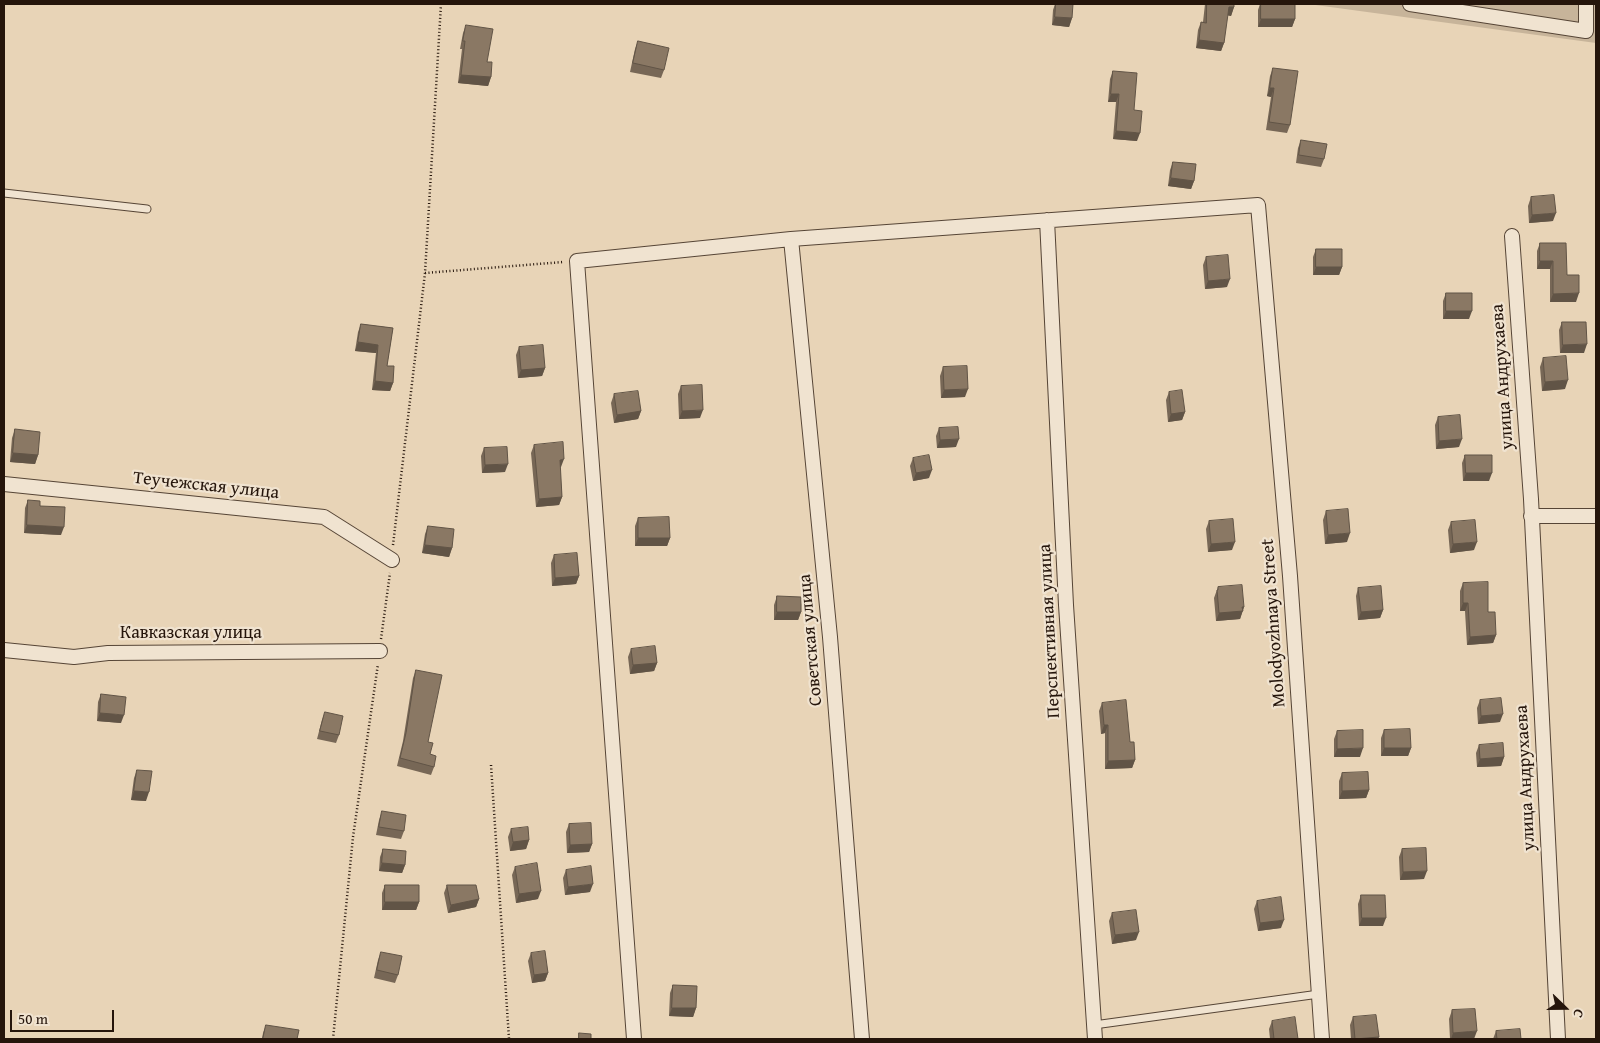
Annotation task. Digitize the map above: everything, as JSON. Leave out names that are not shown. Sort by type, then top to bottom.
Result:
[{"type":"street","points":[[1411,4],[1586,31],[1586,4]]},
{"type":"street","name":"Molodyozhnaya Street","points":[[1047,220],[1258,205],[1290,576],[1322,1039]]},
{"type":"street","points":[[634,1039],[577,261],[791,239],[1047,220]]},
{"type":"street","name":"Перспективная улица","points":[[1047,220],[1066,606],[1095,1039]]},
{"type":"street","name":"улица Андрухаева","points":[[1512,236],[1531,516],[1558,1039]]},
{"type":"street","name":"Советская улица","points":[[791,239],[830,637],[862,1039]]},
{"type":"street","name":"Теучежская улица","points":[[4,484],[324,517],[392,560]]},
{"type":"street","points":[[1531,516],[1596,516]]},
{"type":"street","name":"Кавказская улица","points":[[4,650],[74,657],[108,652],[380,651]]},
{"type":"lane","points":[[4,193],[147,209]]},
{"type":"lane","points":[[1094,1025],[1319,994]]},
{"type":"path","points":[[333,1039],[353,837],[392,560],[425,273],[441,4]]},
{"type":"path","points":[[425,273],[577,261]]},
{"type":"path","points":[[491,765],[509,1039]]},
{"type":"shaded area","points":[[1308,4],[1596,4],[1596,43]]},
{"type":"building","points":[[1056,4],[1073,4],[1072,18],[1055,17]]},
{"type":"building","points":[[1207,4],[1234,4],[1234,7],[1229,7],[1224,43],[1199,40],[1201,22],[1206,23]]},
{"type":"building","points":[[1261,4],[1295,4],[1295,19],[1261,19]]},
{"type":"building","points":[[466,25],[493,29],[487,62],[492,62],[491,77],[461,75]]},
{"type":"building","points":[[638,41],[669,48],[664,70],[633,63]]},
{"type":"building","points":[[1273,68],[1298,71],[1290,125],[1269,122],[1274,88],[1270,88]]},
{"type":"building","points":[[1113,71],[1137,73],[1134,110],[1142,111],[1140,133],[1116,131],[1119,94],[1111,94]]},
{"type":"building","points":[[1301,140],[1327,144],[1324,159],[1299,155]]},
{"type":"building","points":[[1173,162],[1196,164],[1194,181],[1171,178]]},
{"type":"building","points":[[1554,195],[1556,213],[1532,215],[1531,197]]},
{"type":"building","points":[[1540,243],[1566,243],[1567,275],[1579,275],[1579,293],[1553,294],[1553,261],[1540,261]]},
{"type":"building","points":[[1316,249],[1342,249],[1342,267],[1316,267]]},
{"type":"building","points":[[1228,255],[1230,279],[1208,281],[1206,257]]},
{"type":"building","points":[[1446,293],[1472,293],[1472,311],[1446,311]]},
{"type":"building","points":[[1562,322],[1586,322],[1587,344],[1563,345]]},
{"type":"building","points":[[361,324],[393,328],[387,366],[394,366],[393,383],[375,381],[378,345],[358,342]]},
{"type":"building","points":[[543,345],[545,368],[521,370],[519,347]]},
{"type":"building","points":[[1566,356],[1568,380],[1545,382],[1543,358]]},
{"type":"building","points":[[967,366],[968,389],[944,390],[943,367]]},
{"type":"building","points":[[702,385],[703,410],[682,411],[681,386]]},
{"type":"building","points":[[1182,390],[1185,412],[1171,414],[1169,392]]},
{"type":"building","points":[[638,391],[641,411],[617,415],[614,394]]},
{"type":"building","points":[[1460,415],[1462,439],[1439,441],[1438,417]]},
{"type":"building","points":[[958,427],[959,439],[940,440],[939,428]]},
{"type":"building","points":[[15,429],[40,432],[38,455],[13,453]]},
{"type":"building","points":[[563,442],[564,459],[560,460],[562,497],[539,499],[534,445]]},
{"type":"building","points":[[507,447],[508,464],[485,465],[484,448]]},
{"type":"building","points":[[929,455],[932,470],[916,473],[913,458]]},
{"type":"building","points":[[1465,455],[1492,455],[1492,473],[1466,473]]},
{"type":"building","points":[[28,500],[40,501],[40,506],[65,507],[64,527],[27,525]]},
{"type":"building","points":[[1348,509],[1350,533],[1328,535],[1326,511]]},
{"type":"building","points":[[669,517],[670,538],[638,538],[638,518]]},
{"type":"building","points":[[1233,519],[1235,542],[1211,544],[1209,521]]},
{"type":"building","points":[[1475,520],[1477,542],[1453,544],[1451,522]]},
{"type":"building","points":[[428,526],[454,529],[452,548],[425,545]]},
{"type":"building","points":[[577,553],[579,576],[555,578],[554,555]]},
{"type":"building","points":[[1488,582],[1488,612],[1495,612],[1496,635],[1470,637],[1468,603],[1463,603],[1463,583]]},
{"type":"building","points":[[1242,585],[1243,611],[1219,613],[1218,587]]},
{"type":"building","points":[[1381,586],[1383,610],[1361,612],[1358,588]]},
{"type":"building","points":[[777,596],[801,597],[801,612],[777,612]]},
{"type":"building","points":[[655,646],[657,663],[633,665],[631,649]]},
{"type":"building","points":[[416,670],[442,675],[428,742],[433,743],[430,754],[436,756],[434,767],[400,758]]},
{"type":"building","points":[[101,694],[126,697],[124,715],[100,713]]},
{"type":"building","points":[[1501,698],[1503,714],[1481,716],[1480,700]]},
{"type":"building","points":[[1126,700],[1130,742],[1134,742],[1135,760],[1108,761],[1108,725],[1104,725],[1102,703]]},
{"type":"building","points":[[325,712],[343,716],[339,735],[320,731]]},
{"type":"building","points":[[1410,729],[1411,748],[1384,748],[1384,730]]},
{"type":"building","points":[[1363,730],[1363,748],[1337,749],[1337,731]]},
{"type":"building","points":[[1503,743],[1504,757],[1480,759],[1479,745]]},
{"type":"building","points":[[137,770],[152,771],[149,792],[134,791]]},
{"type":"building","points":[[1368,772],[1369,790],[1342,791],[1342,773]]},
{"type":"building","points":[[382,811],[406,815],[404,831],[379,827]]},
{"type":"building","points":[[591,823],[592,844],[570,845],[569,824]]},
{"type":"building","points":[[528,827],[529,840],[513,842],[511,829]]},
{"type":"building","points":[[1426,848],[1427,871],[1403,872],[1402,849]]},
{"type":"building","points":[[383,849],[406,851],[405,865],[382,863]]},
{"type":"building","points":[[537,863],[541,891],[519,894],[515,867]]},
{"type":"building","points":[[591,866],[593,884],[568,887],[566,870]]},
{"type":"building","points":[[385,885],[419,885],[419,902],[385,902]]},
{"type":"building","points":[[447,885],[476,885],[479,899],[451,905]]},
{"type":"building","points":[[1361,895],[1385,895],[1386,918],[1362,918]]},
{"type":"building","points":[[1281,897],[1284,920],[1260,923],[1257,901]]},
{"type":"building","points":[[1136,910],[1139,932],[1115,935],[1112,913]]},
{"type":"building","points":[[545,951],[548,973],[534,975],[531,953]]},
{"type":"building","points":[[381,952],[402,956],[398,975],[377,970]]},
{"type":"building","points":[[673,985],[697,986],[696,1008],[672,1008]]},
{"type":"building","points":[[1475,1009],[1477,1031],[1453,1033],[1452,1010]]},
{"type":"building","points":[[1376,1015],[1379,1037],[1355,1039],[1353,1017]]},
{"type":"building","points":[[1295,1017],[1298,1039],[1274,1039],[1272,1021]]},
{"type":"building","points":[[266,1025],[299,1030],[297,1039],[263,1039]]},
{"type":"building","points":[[1520,1029],[1521,1039],[1497,1039],[1496,1031]]},
{"type":"building","points":[[579,1033],[591,1034],[591,1039],[579,1039]]}]
